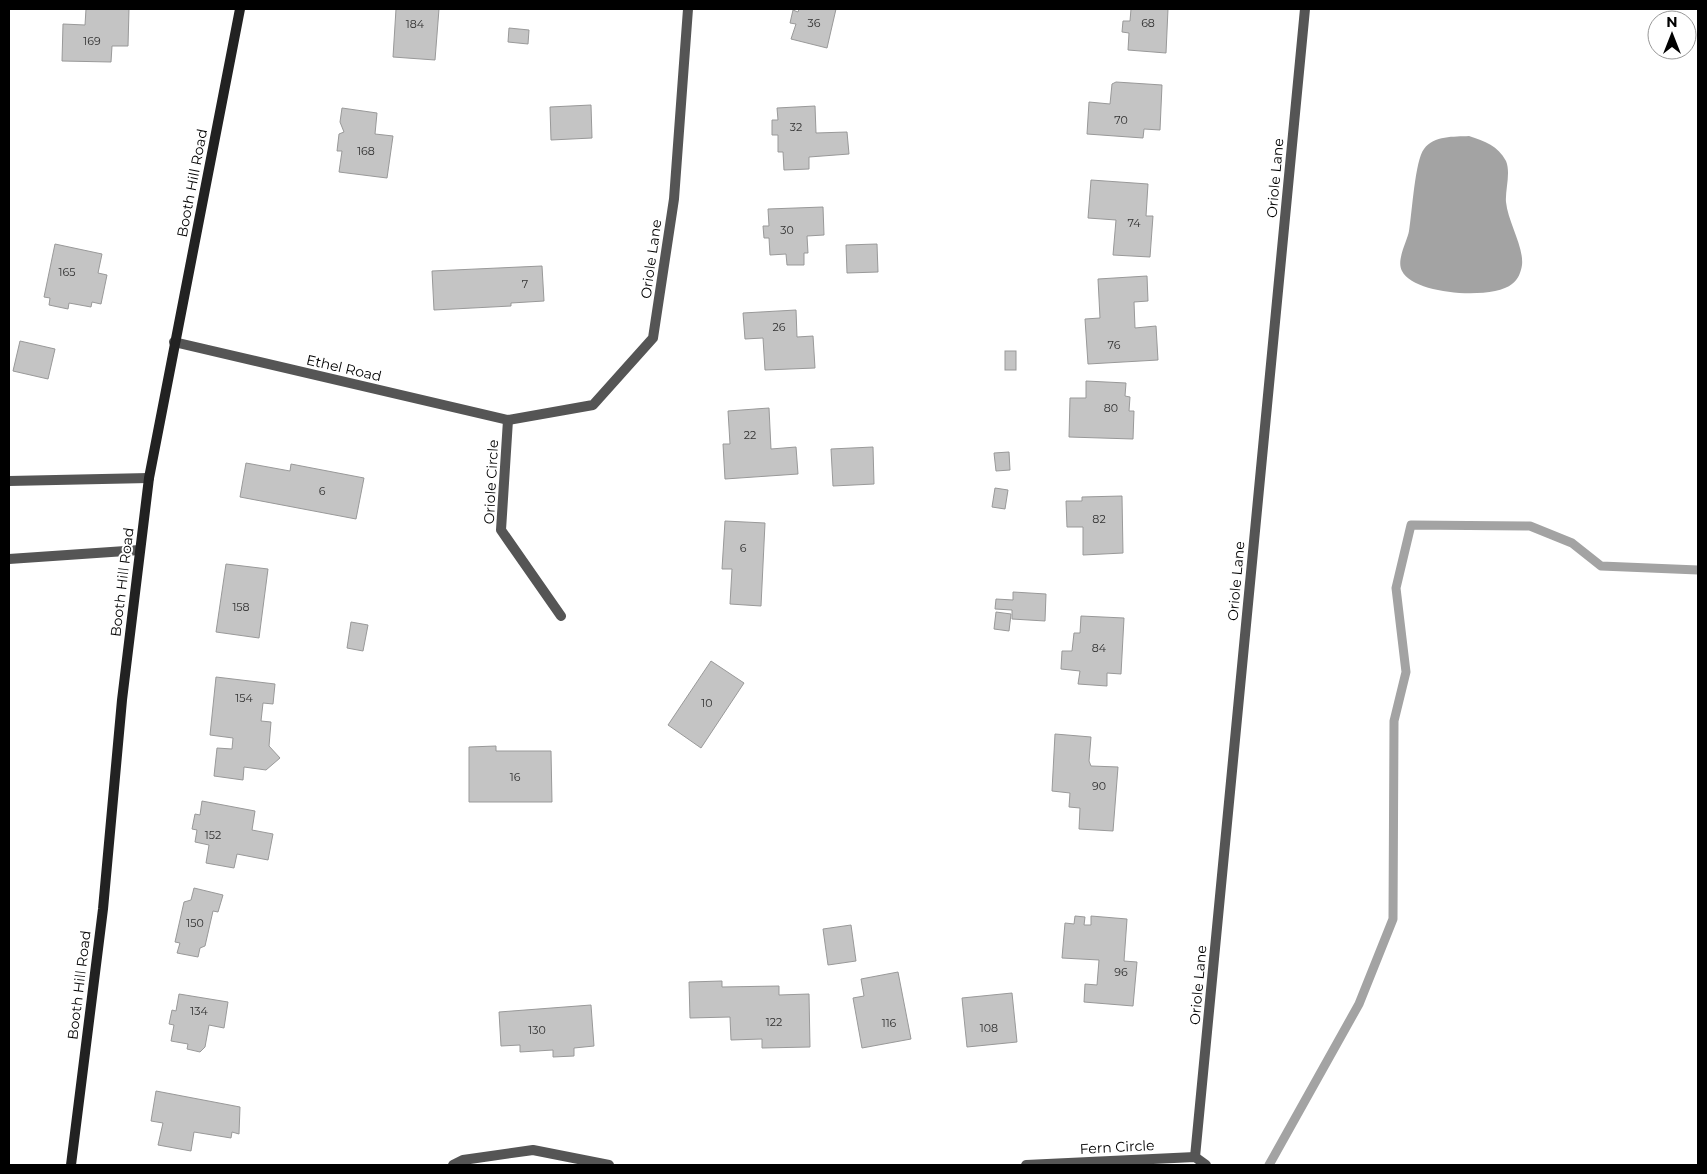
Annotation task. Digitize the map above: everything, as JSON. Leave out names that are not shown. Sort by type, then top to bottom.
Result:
[{"type":"street","name":"Booth Hill Road","points":[[71,1165],[103,909],[122,700],[149,478],[240,9]]},
{"type":"street","name":"Oriole Lane","points":[[508,420],[594,405],[653,338],[674,199],[688,9]]},
{"type":"street","name":"Oriole Lane","points":[[1196,1156],[1305,9]]},
{"type":"street","name":"Ethel Road","points":[[174,342],[508,420]]},
{"type":"street","name":"Oriole Circle","points":[[508,420],[501,530],[561,616]]},
{"type":"street","points":[[9,481],[149,478]]},
{"type":"street","points":[[9,559],[140,550]]},
{"type":"street","points":[[452,1165],[463,1160],[534,1150],[609,1165]]},
{"type":"street","name":"Fern Circle","points":[[1026,1165],[1196,1156]]},
{"type":"street","points":[[1196,1156],[1206,1165]]},
{"type":"shaded area","points":[[1469,136],[1499,151],[1506,161],[1508,171],[1507,210],[1521,250],[1521,270],[1518,278],[1512,284],[1502,289],[1472,293],[1437,290],[1409,279],[1400,267],[1401,256],[1409,231],[1418,164],[1424,149],[1433,141]]},
{"type":"building","points":[[86,9],[129,9],[128,46],[112,46],[111,62],[62,61],[63,24],[85,25]]},
{"type":"building","points":[[396,9],[439,9],[435,60],[393,57]]},
{"type":"building","points":[[799,9],[836,9],[827,48],[791,39],[796,24],[790,23],[793,10],[798,12]]},
{"type":"building","points":[[1131,9],[1168,9],[1166,53],[1128,50],[1129,33],[1122,32],[1123,21],[1130,21]]},
{"type":"building","points":[[509,28],[529,30],[528,44],[508,42]]},
{"type":"building","points":[[1116,82],[1162,85],[1160,130],[1144,129],[1143,138],[1087,134],[1089,102],[1110,104],[1112,84]]},
{"type":"building","points":[[591,105],[592,138],[551,140],[550,107]]},
{"type":"building","points":[[815,106],[816,133],[847,132],[849,154],[809,157],[809,169],[784,170],[783,152],[778,152],[778,135],[772,135],[772,120],[778,120],[777,108]]},
{"type":"building","points":[[342,108],[377,113],[375,134],[393,136],[387,178],[339,172],[342,151],[337,151],[339,134],[344,132],[340,122]]},
{"type":"building","points":[[1091,180],[1148,184],[1146,216],[1153,216],[1150,257],[1113,255],[1116,220],[1088,218]]},
{"type":"building","points":[[823,207],[824,235],[807,236],[808,253],[804,253],[804,265],[787,265],[786,254],[770,255],[769,238],[764,238],[763,226],[769,226],[768,209]]},
{"type":"building","points":[[55,244],[102,254],[98,273],[107,275],[101,304],[92,302],[91,307],[69,303],[68,309],[49,305],[50,298],[44,297]]},
{"type":"building","points":[[877,244],[878,272],[847,273],[846,245]]},
{"type":"building","points":[[542,266],[544,301],[511,303],[511,306],[434,310],[432,271]]},
{"type":"building","points":[[1147,276],[1148,301],[1134,302],[1135,328],[1156,326],[1158,360],[1088,364],[1085,319],[1100,318],[1098,279]]},
{"type":"building","points":[[796,310],[797,337],[813,336],[815,368],[765,370],[763,338],[745,339],[743,313]]},
{"type":"building","points":[[20,341],[55,349],[48,379],[13,371]]},
{"type":"building","points":[[1005,351],[1016,351],[1016,370],[1005,370]]},
{"type":"building","points":[[1086,381],[1126,383],[1125,396],[1130,397],[1129,411],[1134,411],[1133,439],[1069,437],[1070,398],[1086,398]]},
{"type":"building","points":[[769,408],[771,449],[796,447],[798,474],[725,479],[723,444],[730,444],[728,411]]},
{"type":"building","points":[[873,447],[874,484],[833,486],[831,449]]},
{"type":"building","points":[[1009,452],[1010,470],[996,471],[994,453]]},
{"type":"building","points":[[246,463],[290,471],[291,464],[364,478],[356,519],[240,497]]},
{"type":"building","points":[[995,488],[1008,490],[1005,509],[992,507]]},
{"type":"building","points":[[1122,496],[1123,553],[1083,555],[1083,527],[1067,527],[1066,501],[1082,501],[1082,497]]},
{"type":"building","points":[[725,521],[765,523],[761,606],[730,604],[732,569],[722,569]]},
{"type":"building","points":[[226,564],[268,569],[259,638],[216,632]]},
{"type":"building","points":[[1013,592],[1046,594],[1045,621],[1012,619],[1012,610],[995,609],[996,599],[1013,600]]},
{"type":"building","points":[[996,612],[1011,614],[1009,631],[994,629]]},
{"type":"building","points":[[1081,616],[1124,618],[1121,674],[1107,673],[1107,686],[1078,684],[1080,671],[1061,669],[1062,651],[1072,651],[1074,633],[1080,633]]},
{"type":"building","points":[[351,622],[368,625],[363,651],[347,648]]},
{"type":"building","points":[[711,661],[744,683],[701,748],[668,725]]},
{"type":"building","points":[[216,677],[275,684],[273,704],[263,703],[261,721],[271,722],[269,746],[280,758],[266,770],[244,767],[243,780],[214,776],[217,748],[232,749],[233,738],[210,735]]},
{"type":"building","points":[[1055,734],[1091,737],[1089,761],[1091,766],[1118,767],[1113,831],[1079,829],[1080,808],[1069,807],[1070,793],[1052,791]]},
{"type":"building","points":[[496,746],[496,751],[551,751],[552,802],[469,802],[469,747]]},
{"type":"building","points":[[202,801],[255,811],[252,830],[273,834],[268,860],[237,854],[234,868],[206,863],[209,845],[195,842],[197,830],[192,829],[195,814],[200,815]]},
{"type":"building","points":[[194,888],[223,895],[218,912],[213,911],[205,946],[200,948],[198,957],[177,953],[180,943],[175,942],[184,902],[191,900]]},
{"type":"building","points":[[1075,916],[1085,917],[1084,925],[1091,925],[1091,916],[1127,919],[1124,961],[1137,962],[1133,1006],[1084,1002],[1085,984],[1097,985],[1099,960],[1062,958],[1065,923],[1074,924]]},
{"type":"building","points":[[851,925],[856,961],[828,965],[823,929]]},
{"type":"building","points":[[898,972],[911,1039],[862,1048],[853,998],[864,996],[861,979]]},
{"type":"building","points":[[722,981],[722,987],[779,986],[779,995],[809,994],[810,1047],[762,1048],[762,1039],[731,1040],[730,1017],[690,1018],[689,982]]},
{"type":"building","points":[[1012,993],[1017,1042],[967,1047],[962,998]]},
{"type":"building","points":[[179,994],[228,1002],[224,1028],[209,1025],[205,1047],[200,1052],[187,1049],[188,1044],[171,1041],[174,1025],[169,1024],[172,1010],[176,1011]]},
{"type":"building","points":[[591,1005],[594,1046],[574,1048],[574,1056],[553,1057],[553,1050],[520,1052],[520,1045],[501,1046],[499,1012]]},
{"type":"building","points":[[156,1091],[240,1107],[239,1134],[232,1132],[231,1138],[194,1132],[191,1151],[158,1145],[163,1123],[151,1121]]},
{"type":"waterway","points":[[1269,1165],[1359,1004],[1393,919],[1394,721],[1406,672],[1396,588],[1411,525],[1530,526],[1572,543],[1601,566],[1698,570]]}]
